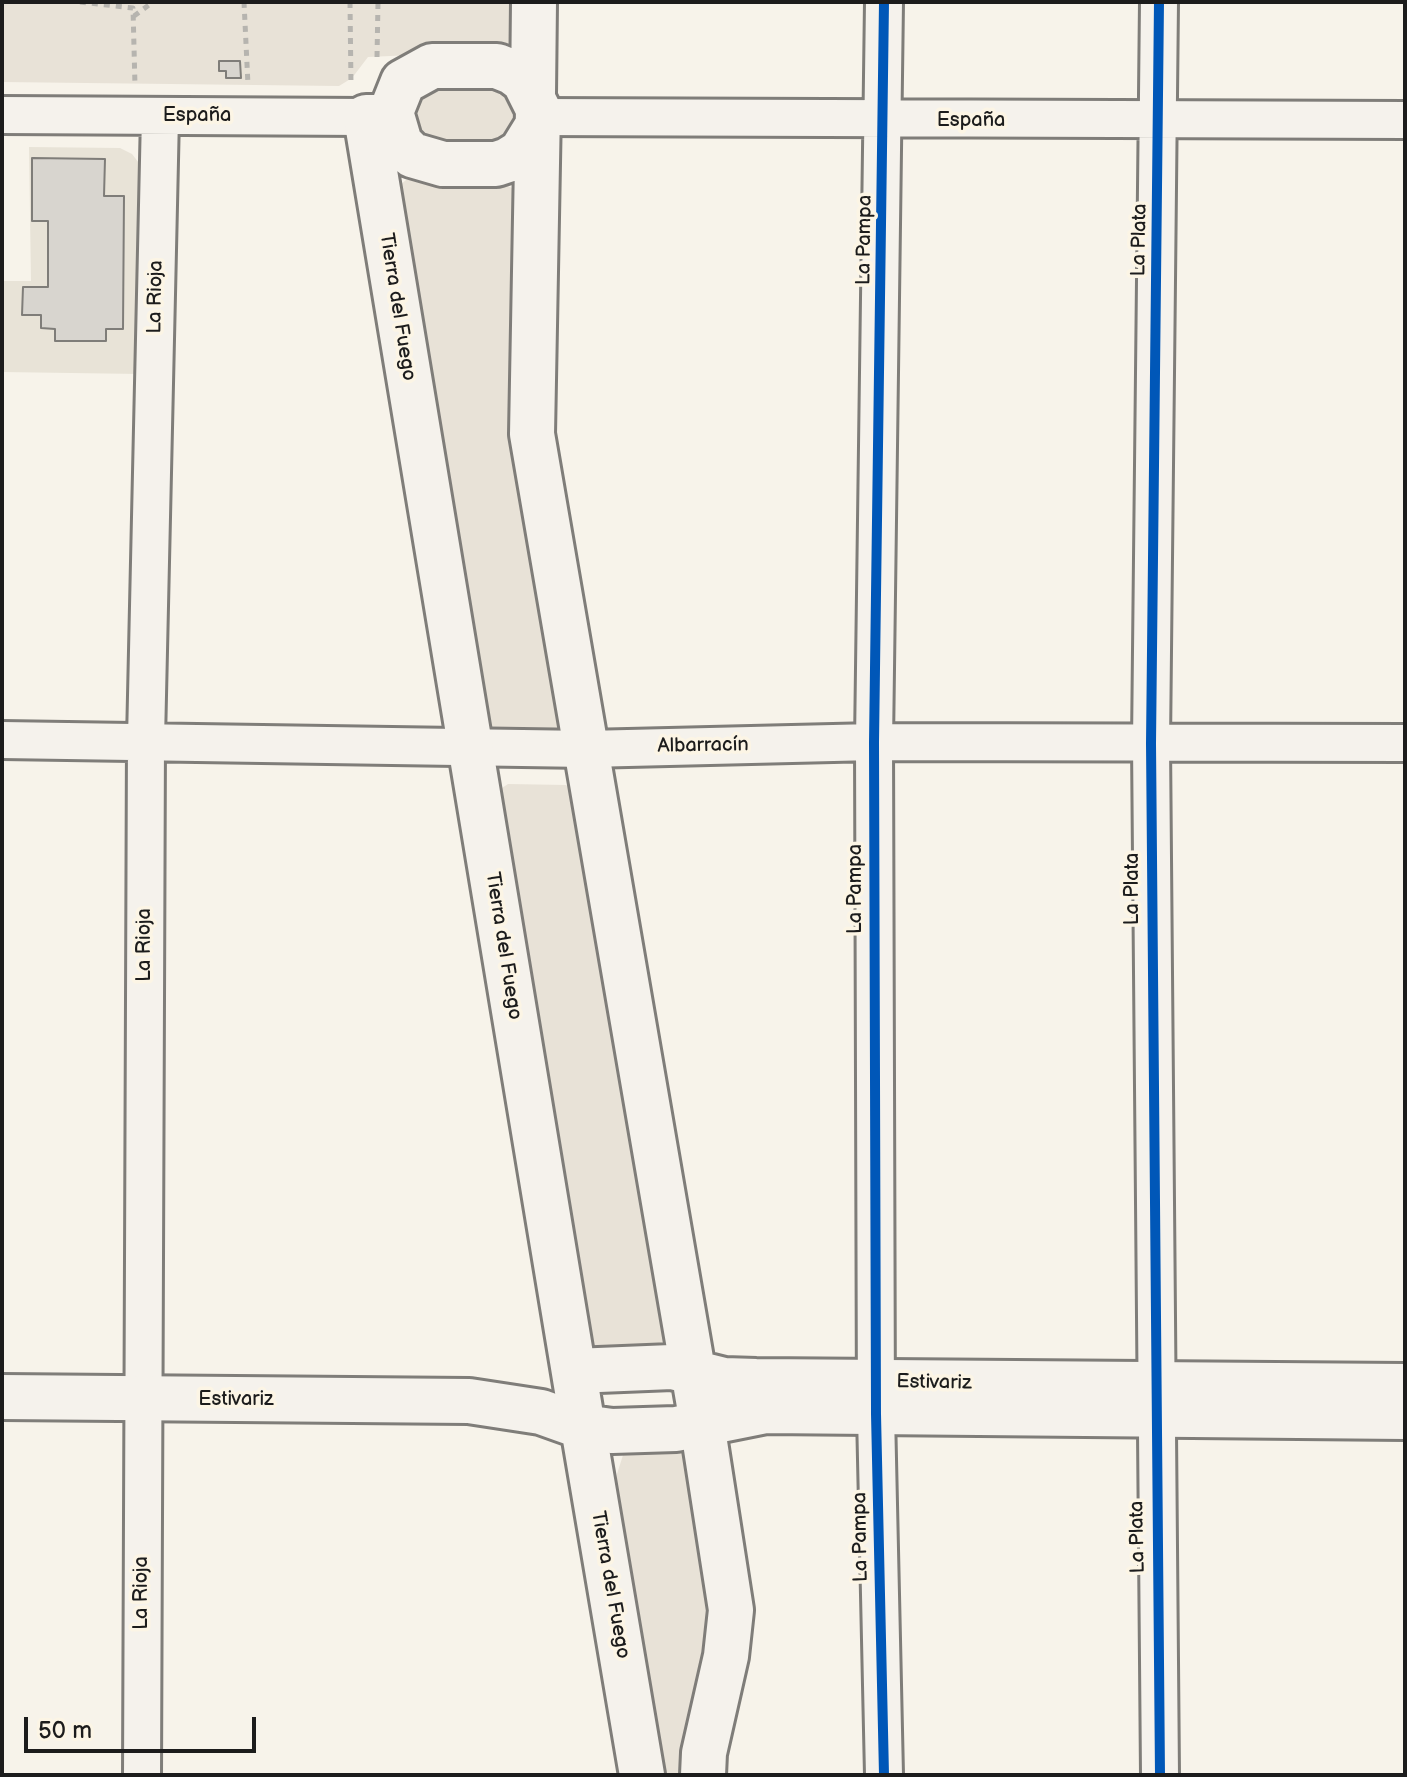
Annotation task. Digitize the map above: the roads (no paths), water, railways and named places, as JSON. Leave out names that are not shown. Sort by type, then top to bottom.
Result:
[{"type":"main road","points":[[534,2],[536,112],[532,434],[702,1423],[731,1610],[726,1656],[704,1753],[703,1775]]},
{"type":"main road","points":[[432,66],[497,66],[524,81],[536,112],[521,152],[496,164],[443,164],[412,155],[370,117],[395,96],[403,82],[432,66]]},
{"type":"main road","name":"Tierra del Fuego","points":[[370,117],[470,748],[642,1775]]},
{"type":"main road","name":"Estivariz","points":[[469,1401],[548,1382],[574,1371],[672,1367],[724,1380],[876,1398],[1154,1401],[1405,1417]]},
{"type":"main road","name":"Estivariz","points":[[1154,1401],[1405,1386]]},
{"type":"main road","name":"Estivariz","points":[[2,1397],[469,1401],[541,1412],[583,1427],[612,1431],[676,1429],[766,1411],[876,1398]]},
{"type":"street","name":"La Pampa","points":[[884,2],[885,121],[874,742],[876,1398],[884,1775]]},
{"type":"street","name":"La Plata","points":[[1159,2],[1151,743],[1154,1401],[1160,1775]]},
{"type":"street","name":"España","points":[[536,112],[885,121],[1405,120]]},
{"type":"street","name":"España","points":[[2,115],[370,117]]},
{"type":"street","name":"La Rioja","points":[[142,1775],[148,116]]},
{"type":"street","name":"Albarracín","points":[[2,740],[587,749],[874,742],[1405,743]]}]
